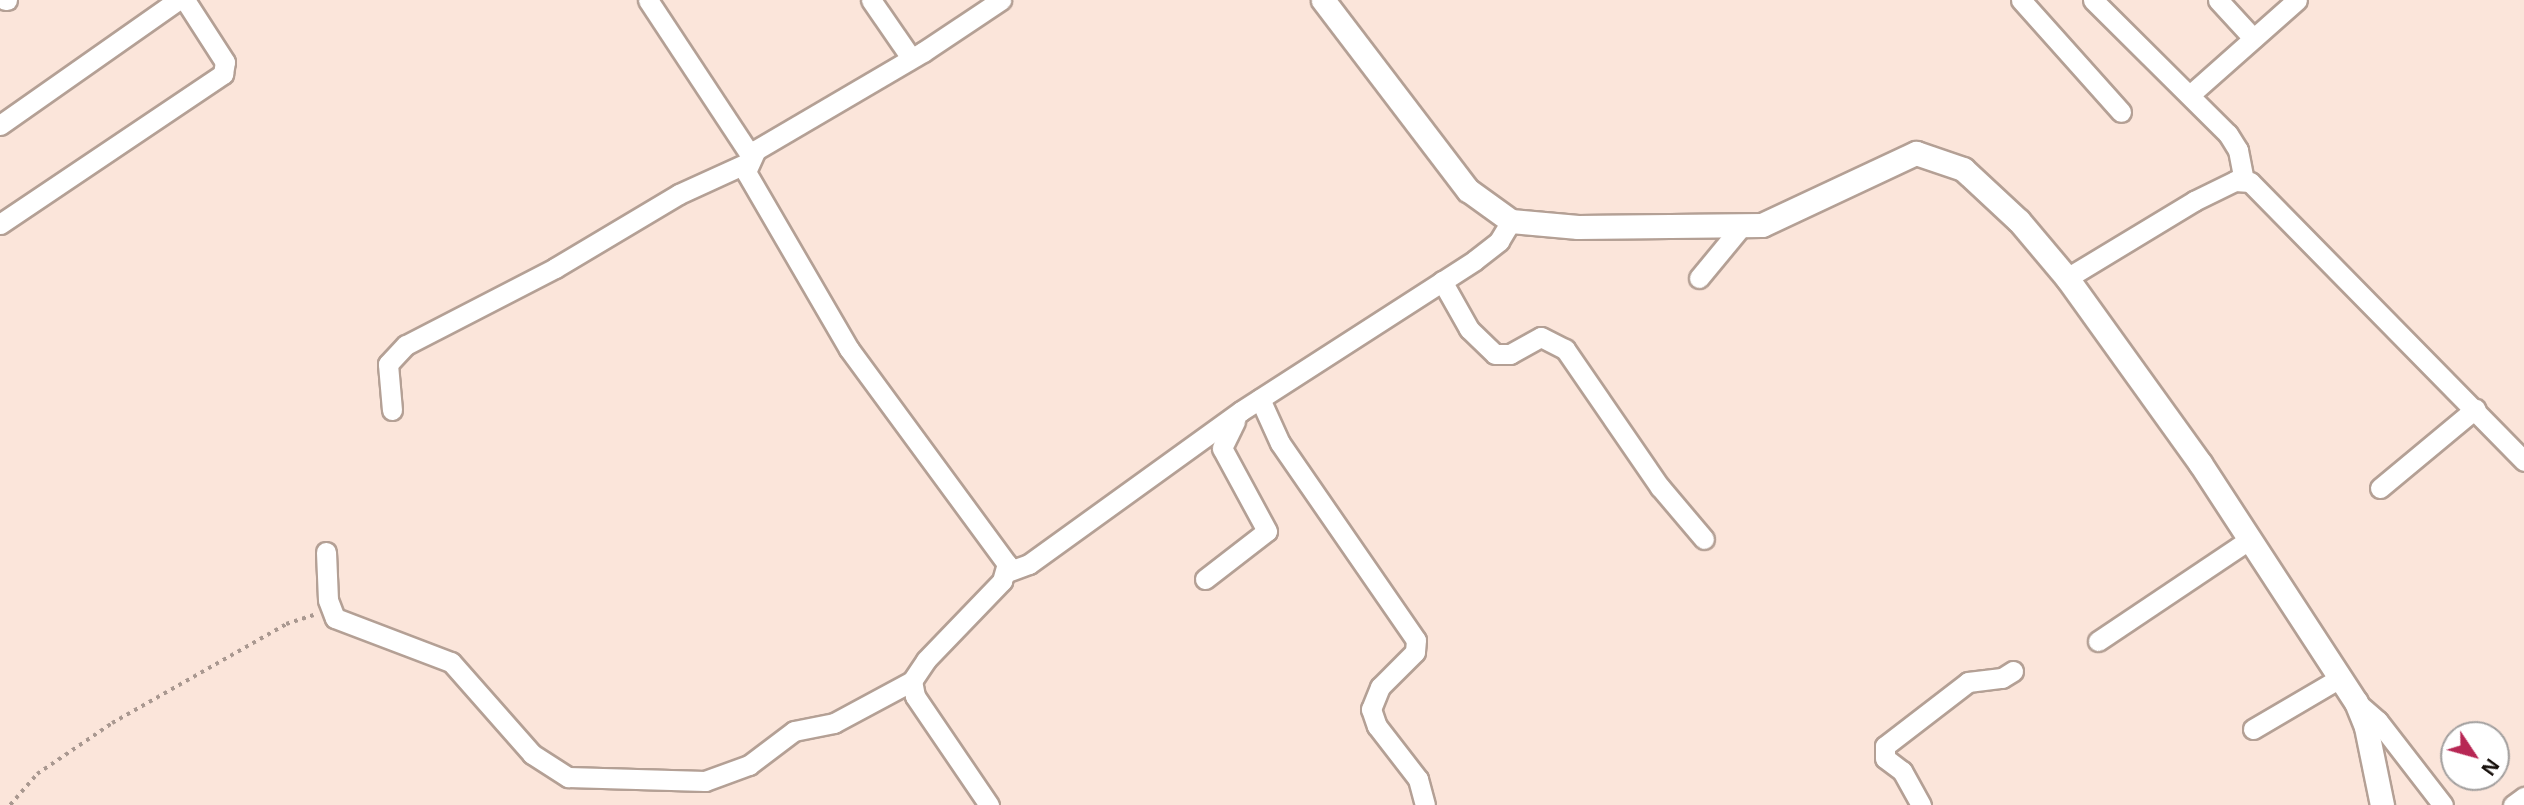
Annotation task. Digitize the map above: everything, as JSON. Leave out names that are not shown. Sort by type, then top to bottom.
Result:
[{"type":"street","points":[[0,125],[178,0]]},
{"type":"street","points":[[0,224],[223,74],[225,62],[186,0]]},
{"type":"street","points":[[648,0],[749,159],[746,172],[849,349],[1003,556],[1007,572]]},
{"type":"street","points":[[871,0],[911,58]]},
{"type":"street","points":[[392,410],[388,364],[406,345],[555,268],[679,194],[749,159],[1001,0]]},
{"type":"street","points":[[1323,0],[1468,190],[1511,221],[1578,227],[1741,228],[1789,216],[1863,174],[1923,153],[1948,161],[1979,181],[2067,278],[2249,540],[2356,702],[2366,727],[2382,805]]},
{"type":"street","points":[[2021,0],[2121,112]]},
{"type":"street","points":[[2094,0],[2158,66],[2192,93],[2234,141],[2244,180]]},
{"type":"street","points":[[2218,0],[2253,38]]},
{"type":"street","points":[[2192,93],[2297,0]]},
{"type":"street","points":[[2067,278],[2194,201],[2244,180],[2254,184],[2524,461]]},
{"type":"street","points":[[327,552],[330,612],[341,622],[451,662],[532,754],[568,777],[705,781],[749,765],[794,731],[834,723],[912,681],[1007,572],[1029,564],[1241,411],[1442,281],[1499,241],[1511,221]]},
{"type":"street","points":[[1699,278],[1741,228]]},
{"type":"street","points":[[1442,281],[1469,329],[1495,354],[1510,354],[1541,337],[1565,349],[1660,487],[1704,539]]},
{"type":"street","points":[[1260,399],[1280,443],[1416,640],[1415,652],[1380,687],[1371,709],[1377,726],[1418,779],[1425,805]]},
{"type":"street","points":[[2380,488],[2475,409]]},
{"type":"street","points":[[1205,579],[1267,531],[1222,448],[1241,411]]},
{"type":"street","points":[[2098,641],[2249,540]]},
{"type":"street","points":[[1921,805],[1902,771],[1885,758],[1885,746],[1968,682],[2002,678],[2013,671]]},
{"type":"street","points":[[2253,729],[2340,678]]},
{"type":"street","points":[[912,681],[915,696],[989,805]]},
{"type":"street","points":[[2356,702],[2378,721],[2443,805]]},
{"type":"street","points":[[2512,805],[2524,797]]},
{"type":"path","points":[[10,805],[37,774],[112,723],[286,624],[330,612]]}]
